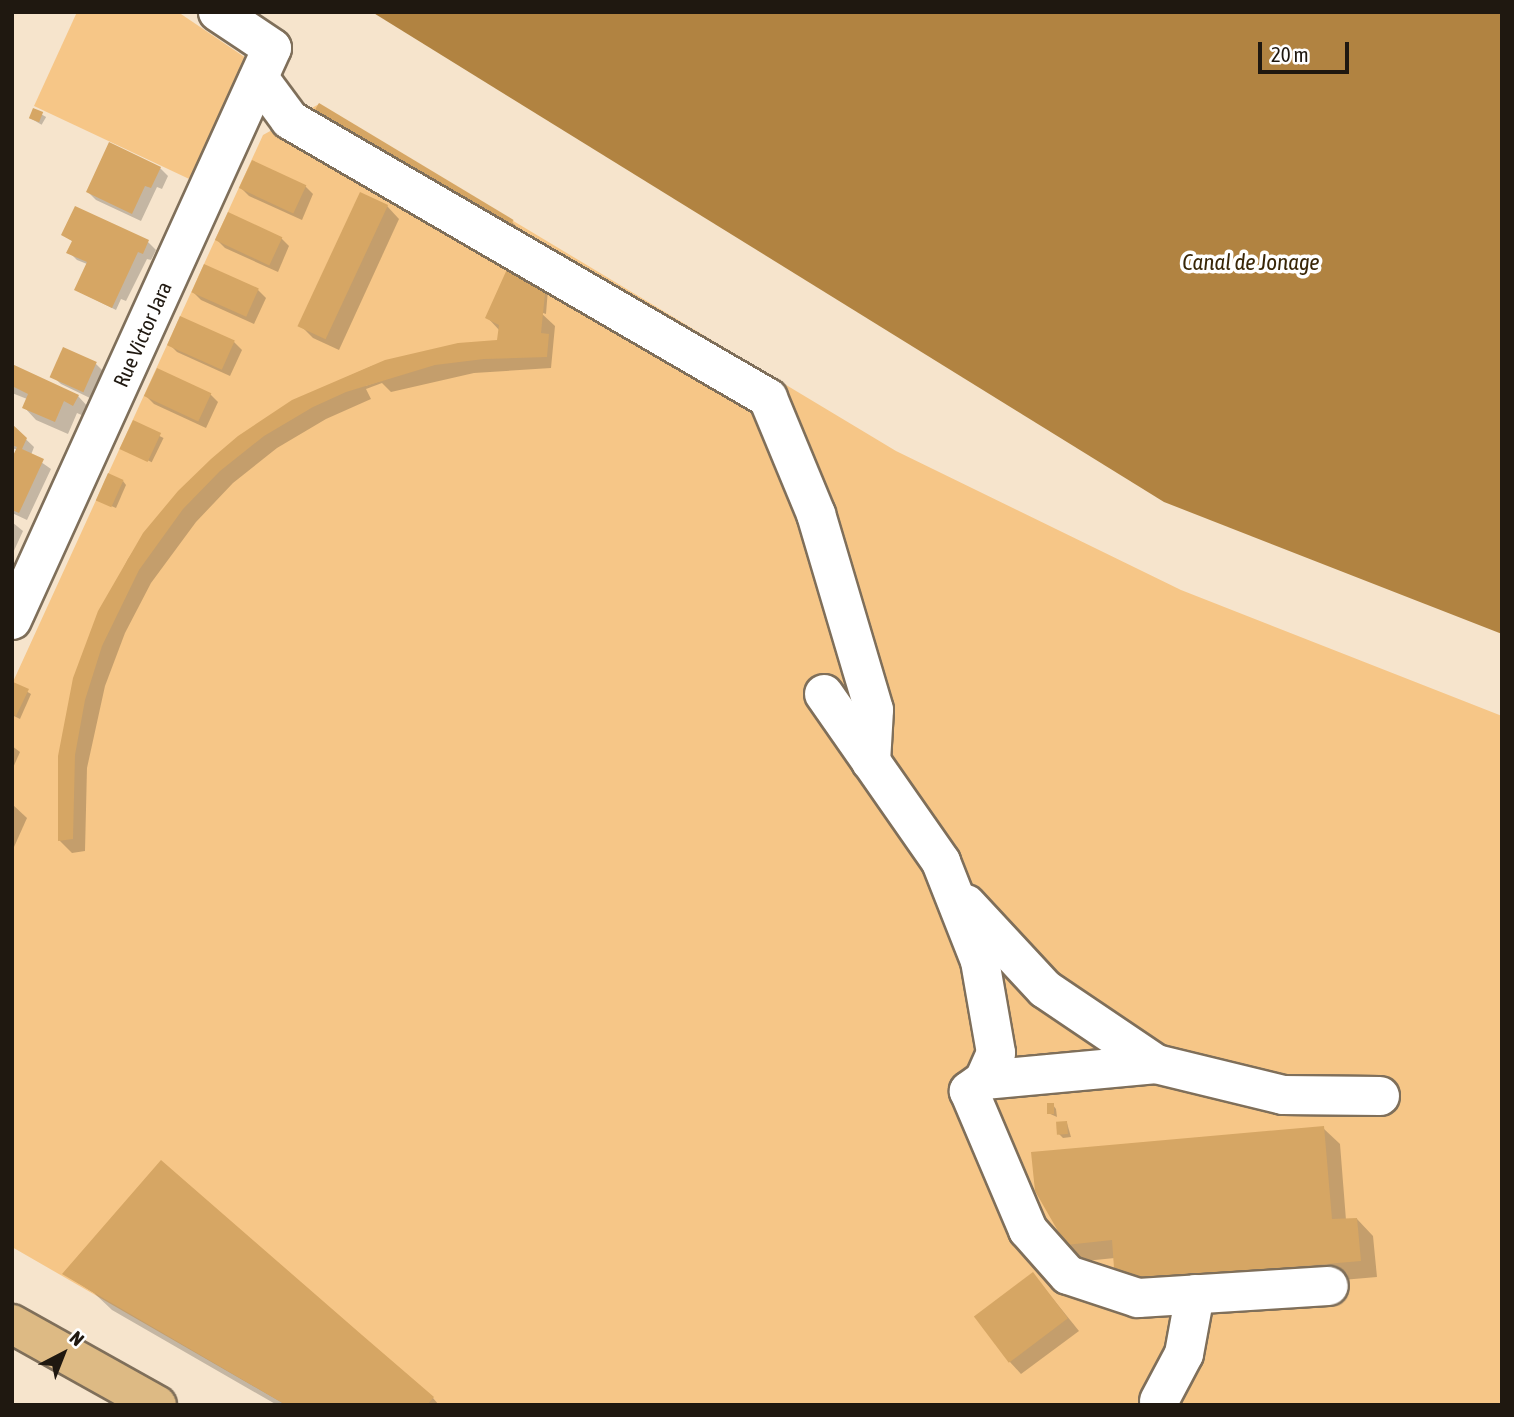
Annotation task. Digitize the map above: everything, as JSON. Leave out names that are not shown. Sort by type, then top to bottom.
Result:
[{"type":"main road","points":[[12,1324],[157,1405]]},
{"type":"street","points":[[218,12],[265,63],[290,120],[768,398],[816,514],[874,710],[871,762]]},
{"type":"street","name":"Rue Victor Jara","points":[[12,620],[265,63]]},
{"type":"street","points":[[824,694],[941,862],[980,961],[996,1053],[984,1080],[969,1091],[1028,1230],[1068,1275],[1138,1298],[1329,1286]]},
{"type":"street","points":[[950,887],[1045,989],[1156,1064]]},
{"type":"street","points":[[984,1080],[1156,1064],[1283,1095],[1380,1096]]},
{"type":"street","points":[[1159,1401],[1184,1354],[1195,1294]]},
{"type":"shaded area","points":[[77,12],[178,12],[258,66],[202,185],[34,106]]},
{"type":"shaded area","points":[[319,104],[896,451],[1181,590],[1502,716],[1502,1405],[286,1405],[12,1247],[12,684],[263,135]]},
{"type":"water","name":"Canal de Jonage","points":[[372,12],[1502,12],[1502,634],[1164,502]]},
{"type":"building","points":[[319,103],[514,220],[503,237],[309,120]]},
{"type":"building","points":[[33,108],[43,112],[39,122],[29,118]]},
{"type":"building","points":[[109,142],[161,167],[151,188],[145,186],[132,214],[86,192]]},
{"type":"building","points":[[252,160],[306,185],[293,213],[239,188]]},
{"type":"building","points":[[360,192],[388,205],[326,339],[297,326]]},
{"type":"building","points":[[75,206],[149,240],[143,254],[138,252],[112,308],[74,290],[87,262],[66,253],[72,241],[61,235]]},
{"type":"building","points":[[228,212],[282,237],[269,265],[215,240]]},
{"type":"building","points":[[204,264],[259,288],[246,317],[191,292]]},
{"type":"building","points":[[508,267],[546,284],[541,333],[549,334],[547,357],[484,359],[435,365],[346,392],[313,407],[264,436],[220,471],[183,509],[139,570],[102,646],[85,700],[75,755],[73,839],[58,841],[58,756],[73,678],[98,611],[143,533],[178,491],[211,459],[238,436],[292,400],[385,360],[458,343],[497,340],[499,325],[485,318]]},
{"type":"building","points":[[180,316],[235,340],[222,370],[167,345]]},
{"type":"building","points":[[63,347],[97,362],[83,392],[50,377]]},
{"type":"building","points":[[12,364],[79,395],[73,406],[64,401],[55,422],[22,408],[28,394],[12,386]]},
{"type":"building","points":[[157,368],[211,393],[198,421],[144,396]]},
{"type":"building","points":[[133,420],[161,433],[148,462],[119,449]]},
{"type":"building","points":[[12,424],[27,438],[22,449],[44,459],[19,513],[12,510],[12,458],[17,447],[12,445]]},
{"type":"building","points":[[108,473],[124,480],[111,507],[96,500]]},
{"type":"building","points":[[13,682],[29,689],[16,716],[12,715]]},
{"type":"building","points":[[1047,1103],[1054,1103],[1054,1114],[1047,1114]]},
{"type":"building","points":[[1067,1121],[1068,1134],[1057,1135],[1056,1122]]},
{"type":"building","points":[[1324,1126],[1332,1219],[1357,1218],[1361,1261],[1125,1281],[1114,1268],[1112,1240],[1066,1245],[1035,1191],[1031,1152]]},
{"type":"building","points":[[161,1160],[434,1397],[427,1405],[286,1405],[62,1274]]},
{"type":"building","points":[[1033,1272],[1068,1318],[1009,1363],[974,1317]]}]
